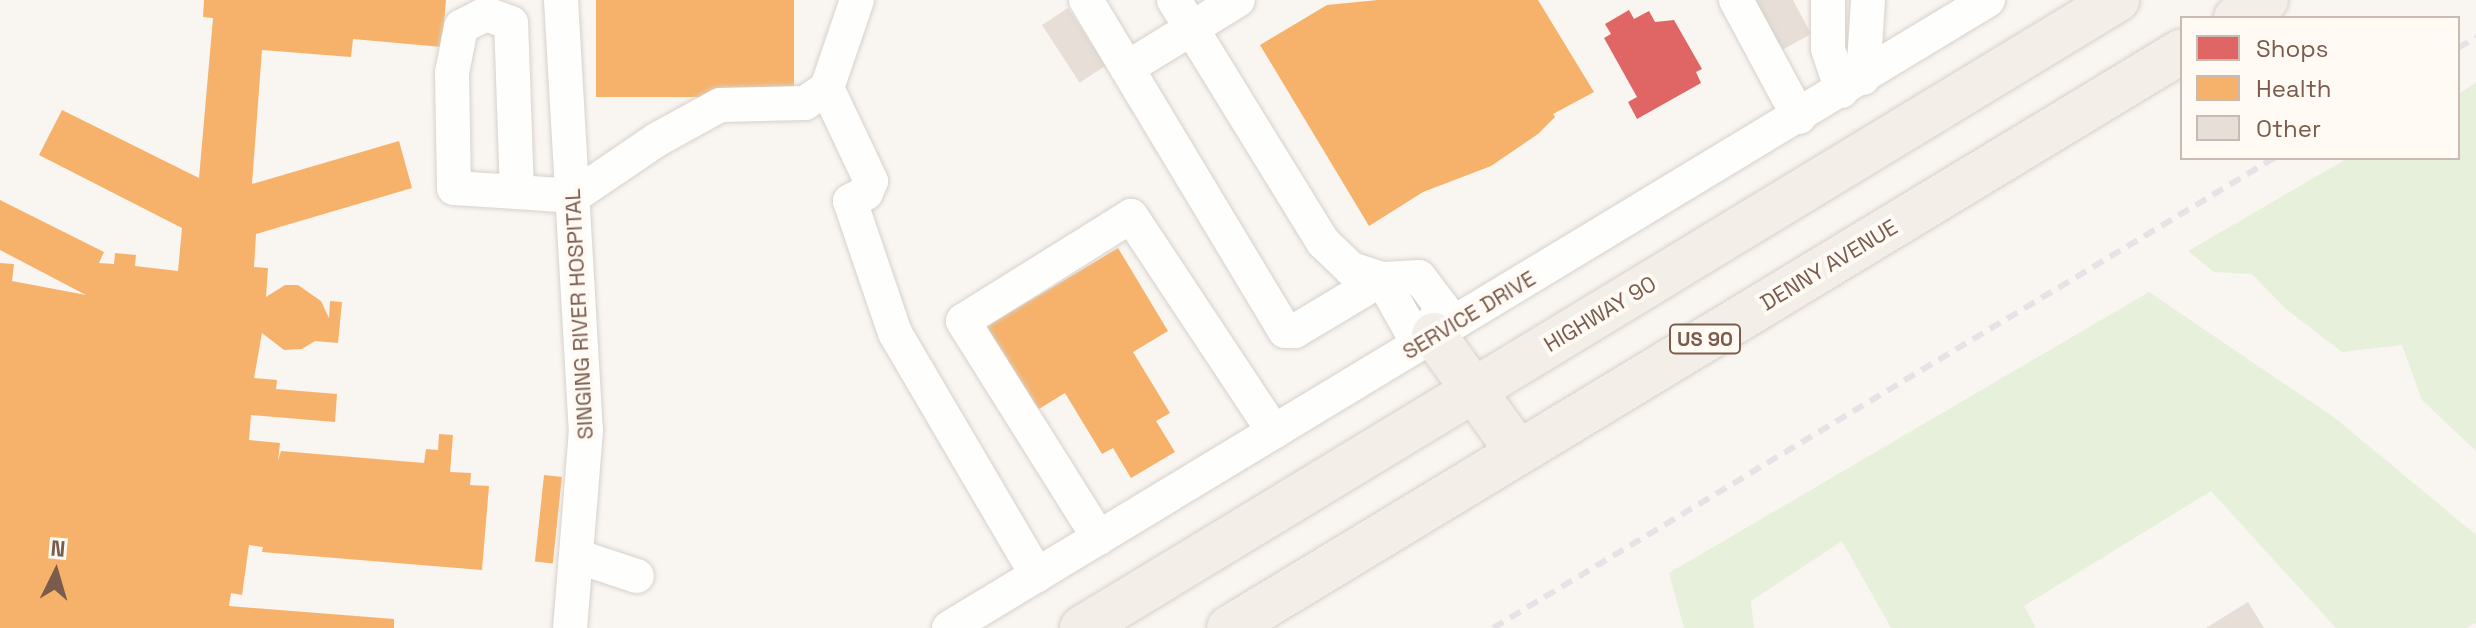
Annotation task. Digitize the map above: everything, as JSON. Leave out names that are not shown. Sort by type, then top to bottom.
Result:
[{"type":"main road","name":"HIGHWAY 90","points":[[1082,628],[2117,0]]},
{"type":"main road","points":[[2239,16],[2266,0]]},
{"type":"main road","name":"DENNY AVENUE","points":[[1229,628],[2180,52]]},
{"type":"main road","points":[[1432,332],[1518,452]]},
{"type":"street","name":"SINGING RIVER HOSPITAL","points":[[561,0],[586,430],[570,628]]},
{"type":"street","points":[[517,192],[511,23],[486,14],[461,27],[452,73],[454,188],[574,196],[720,105],[805,103],[827,88],[857,0]]},
{"type":"street","points":[[1086,0],[1285,331],[1295,331],[1382,279]]},
{"type":"street","points":[[1127,68],[1183,14],[1238,0]]},
{"type":"street","points":[[1736,0],[1799,117]]},
{"type":"street","points":[[1828,0],[1828,49],[1852,84]]},
{"type":"street","points":[[1852,84],[1868,0]]},
{"type":"street","name":"SERVICE DRIVE","points":[[949,628],[1274,432],[1432,332],[1799,117],[1852,84],[1947,10],[1988,0]]},
{"type":"street","points":[[1183,14],[1323,242],[1351,269],[1382,279],[1419,277],[1427,282],[1442,307],[1432,332]]},
{"type":"street","points":[[827,88],[871,181],[866,193],[850,201],[895,333],[1037,575]]},
{"type":"street","points":[[1099,538],[963,321],[1131,216],[1274,432]]},
{"type":"street","points":[[576,556],[637,576]]},
{"type":"green space","points":[[2476,83],[2476,451],[2422,400],[2402,345],[2342,352],[2286,309],[2252,274],[2214,272],[2188,251],[2345,160],[2460,160],[2460,93]]},
{"type":"green space","points":[[2149,292],[2335,418],[2476,535],[2476,623],[2466,628],[2336,628],[2211,491],[2024,606],[2036,628],[1891,628],[1842,541],[1751,601],[1754,628],[1684,628],[1669,573]]},
{"type":"building: Shops","points":[[1629,10],[1634,19],[1649,11],[1655,22],[1674,20],[1702,69],[1696,72],[1701,83],[1637,119],[1628,102],[1637,97],[1604,38],[1611,34],[1605,24]]},
{"type":"building: Health","points":[[204,0],[446,0],[442,47],[353,39],[351,57],[262,50],[252,184],[399,141],[412,188],[256,234],[254,267],[268,268],[266,297],[285,285],[298,285],[321,301],[329,318],[330,301],[342,302],[338,343],[315,341],[302,349],[284,350],[262,333],[254,378],[277,380],[276,389],[337,394],[335,422],[251,415],[249,440],[280,443],[278,461],[281,451],[424,463],[426,449],[438,450],[439,434],[453,435],[450,472],[471,473],[470,485],[489,486],[482,570],[262,552],[263,547],[249,545],[242,595],[231,593],[229,606],[394,619],[394,628],[0,628],[0,263],[14,264],[12,281],[86,295],[0,250],[0,200],[104,252],[99,263],[114,264],[115,253],[136,255],[135,266],[178,271],[182,228],[39,155],[62,110],[199,178],[213,18],[203,17]]},
{"type":"building: Health","points":[[596,0],[794,0],[794,97],[596,97]]},
{"type":"building: Health","points":[[1378,0],[1538,0],[1594,92],[1553,114],[1555,117],[1538,134],[1491,166],[1423,192],[1369,226],[1260,45],[1327,5]]},
{"type":"building: Health","points":[[1118,248],[1168,331],[1133,352],[1170,413],[1156,421],[1175,452],[1131,478],[1113,448],[1102,454],[1065,393],[1029,415],[979,331]]},
{"type":"building: Health","points":[[544,475],[562,477],[553,563],[535,562]]},
{"type":"building: Other","points":[[1743,0],[1793,0],[1811,34],[1773,55]]},
{"type":"building: Other","points":[[1068,8],[1106,66],[1080,83],[1042,25]]},
{"type":"building: Other","points":[[2248,602],[2264,628],[2206,628]]},
{"type":"railway","points":[[2460,47],[2476,37]]},
{"type":"railway","points":[[1493,628],[2271,160]]}]
